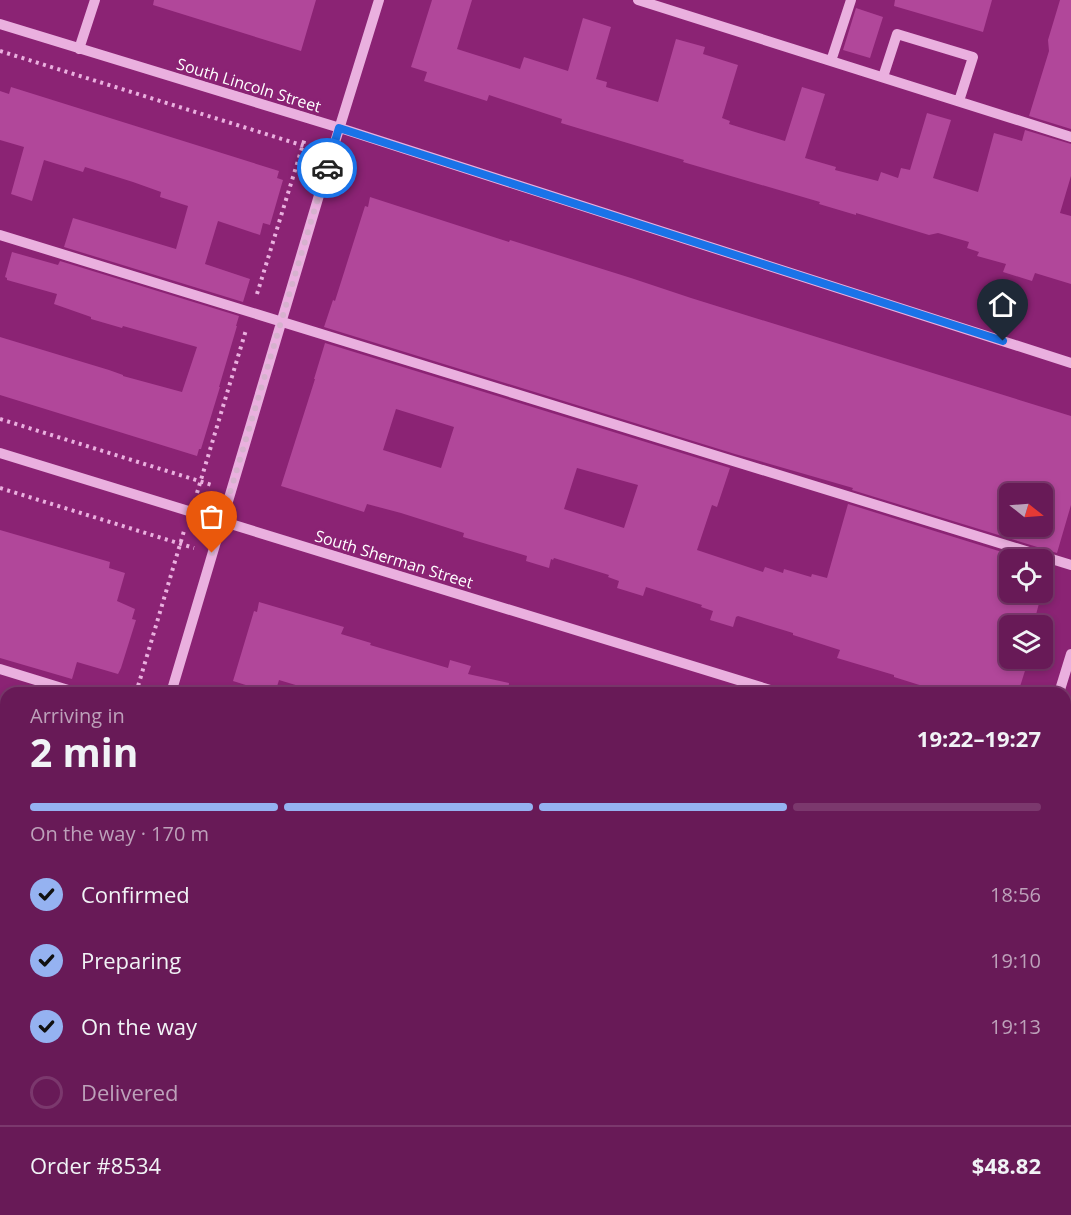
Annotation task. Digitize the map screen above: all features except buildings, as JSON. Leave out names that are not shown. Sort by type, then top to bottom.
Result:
[{"type":"street","points":[[80,48],[95,0]]},
{"type":"street","points":[[173,687],[339,128],[380,0]]},
{"type":"street","points":[[638,0],[1071,137]]},
{"type":"street","points":[[831,61],[851,0]]},
{"type":"street","name":"South Lincoln Street","points":[[0,24],[339,128],[1071,363]]},
{"type":"street","points":[[883,77],[897,34],[973,57],[959,101]]},
{"type":"street","points":[[0,235],[1071,565]]},
{"type":"street","name":"South Sherman Street","points":[[0,453],[760,687]]},
{"type":"street","points":[[1061,687],[1071,654]]},
{"type":"street","points":[[0,669],[58,687]]},
{"type":"path","points":[[0,51],[314,150]]},
{"type":"path","points":[[0,419],[212,485]]},
{"type":"path","points":[[0,488],[194,548]]},
{"type":"path","points":[[138,687],[184,531]]},
{"type":"way so far","points":[[212,553],[327,168]]},
{"type":"route","points":[[327,168],[339,128],[1003,341]]}]
